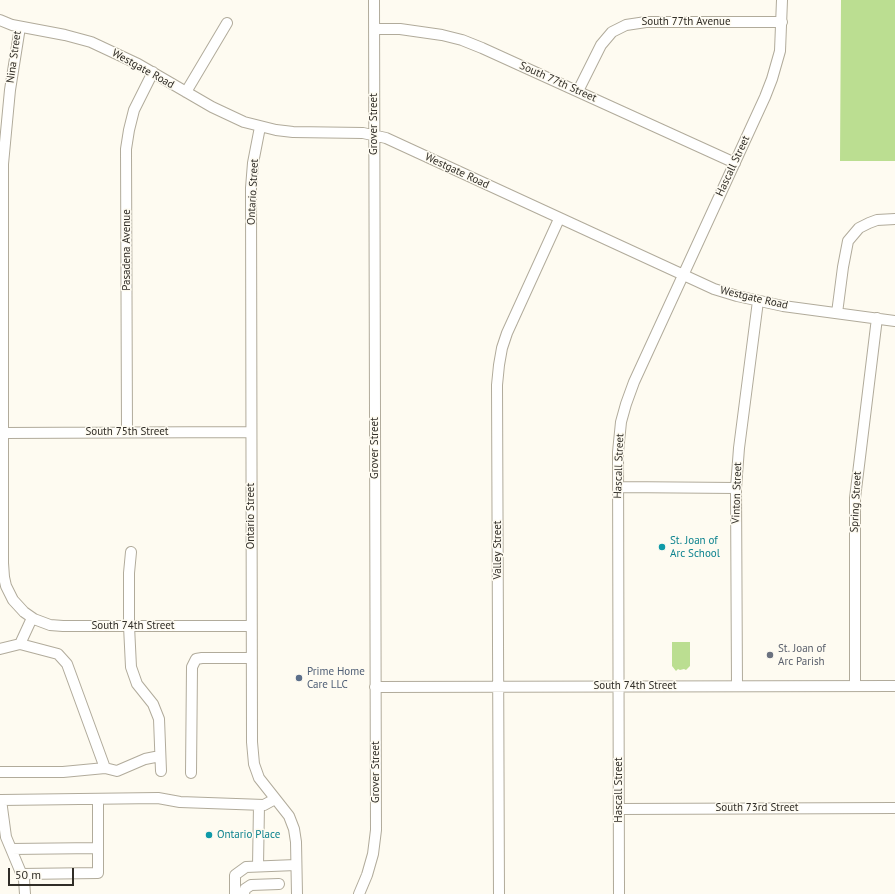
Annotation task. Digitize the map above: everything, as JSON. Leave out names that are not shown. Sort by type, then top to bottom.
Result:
[{"type":"street","name":"Grover Street","points":[[359,894],[372,859],[376,830],[374,0]]},
{"type":"street","name":"Hascall Street","points":[[619,894],[619,440],[626,404],[634,382],[772,79],[780,51],[782,0]]},
{"type":"street","name":"Nina Street","points":[[0,20],[12,25],[20,26],[10,90],[3,164],[3,586],[20,608]]},
{"type":"street","name":"South 77th Avenue","points":[[578,91],[600,45],[612,32],[626,25],[646,22],[782,22]]},
{"type":"street","points":[[186,92],[227,23]]},
{"type":"street","name":"Westgate Road","points":[[20,26],[91,42],[153,72],[225,114],[260,127],[293,132],[363,133],[386,138],[559,219],[714,289],[783,306],[895,321]]},
{"type":"street","name":"South 77th Street","points":[[374,29],[420,32],[462,40],[735,163]]},
{"type":"street","name":"Pasadena Avenue","points":[[127,432],[126,149],[134,110],[153,72]]},
{"type":"street","name":"Ontario Street","points":[[260,127],[253,164],[251,188],[251,658],[253,758],[255,769],[259,778],[289,816],[294,829],[296,842],[297,894]]},
{"type":"street","name":"Valley Street","points":[[499,894],[499,365],[507,332],[559,219]]},
{"type":"street","points":[[837,313],[848,242],[859,228],[869,222],[877,220],[895,220]]},
{"type":"street","name":"Vinton Street","points":[[737,686],[736,488],[739,448],[758,301]]},
{"type":"street","name":"Spring Street","points":[[855,686],[855,498],[877,318]]},
{"type":"street","name":"South 75th Street","points":[[3,433],[251,432]]},
{"type":"street","points":[[618,487],[736,488]]},
{"type":"street","points":[[131,552],[129,573],[131,667],[136,684],[153,704],[159,719],[161,771]]},
{"type":"street","name":"South 74th Street","points":[[20,608],[32,618],[50,625],[251,626]]},
{"type":"street","points":[[20,644],[32,618]]},
{"type":"street","points":[[0,649],[20,644],[58,654],[67,664],[105,768]]},
{"type":"street","points":[[191,773],[192,667],[196,659],[251,658]]},
{"type":"street","name":"South 74th Street","points":[[375,687],[895,686]]},
{"type":"street","points":[[0,772],[62,772],[105,768],[117,770],[145,758],[160,756]]},
{"type":"street","points":[[25,894],[24,880],[6,837],[1,800],[158,798],[180,802],[264,805],[276,799]]},
{"type":"street","points":[[21,874],[98,873],[98,799]]},
{"type":"street","points":[[258,866],[259,805]]},
{"type":"street","name":"South 73rd Street","points":[[619,808],[895,808]]},
{"type":"street","points":[[11,849],[98,848]]},
{"type":"street","points":[[235,894],[235,875],[246,867],[296,865]]},
{"type":"street","points":[[244,894],[245,889],[251,885],[279,884]]},
{"type":"green space","points":[[841,0],[895,0],[895,161],[840,161]]},
{"type":"green space","points":[[672,642],[690,642],[690,666],[686,670],[678,669],[676,671],[672,666]]},
{"type":"place","name":"St. Joan of Arc School","points":[[662,547]]},
{"type":"place","name":"St. Joan of Arc Parish","points":[[770,655]]},
{"type":"place","name":"Prime Home Care LLC","points":[[299,678]]},
{"type":"place","name":"Ontario Place","points":[[209,835]]}]
